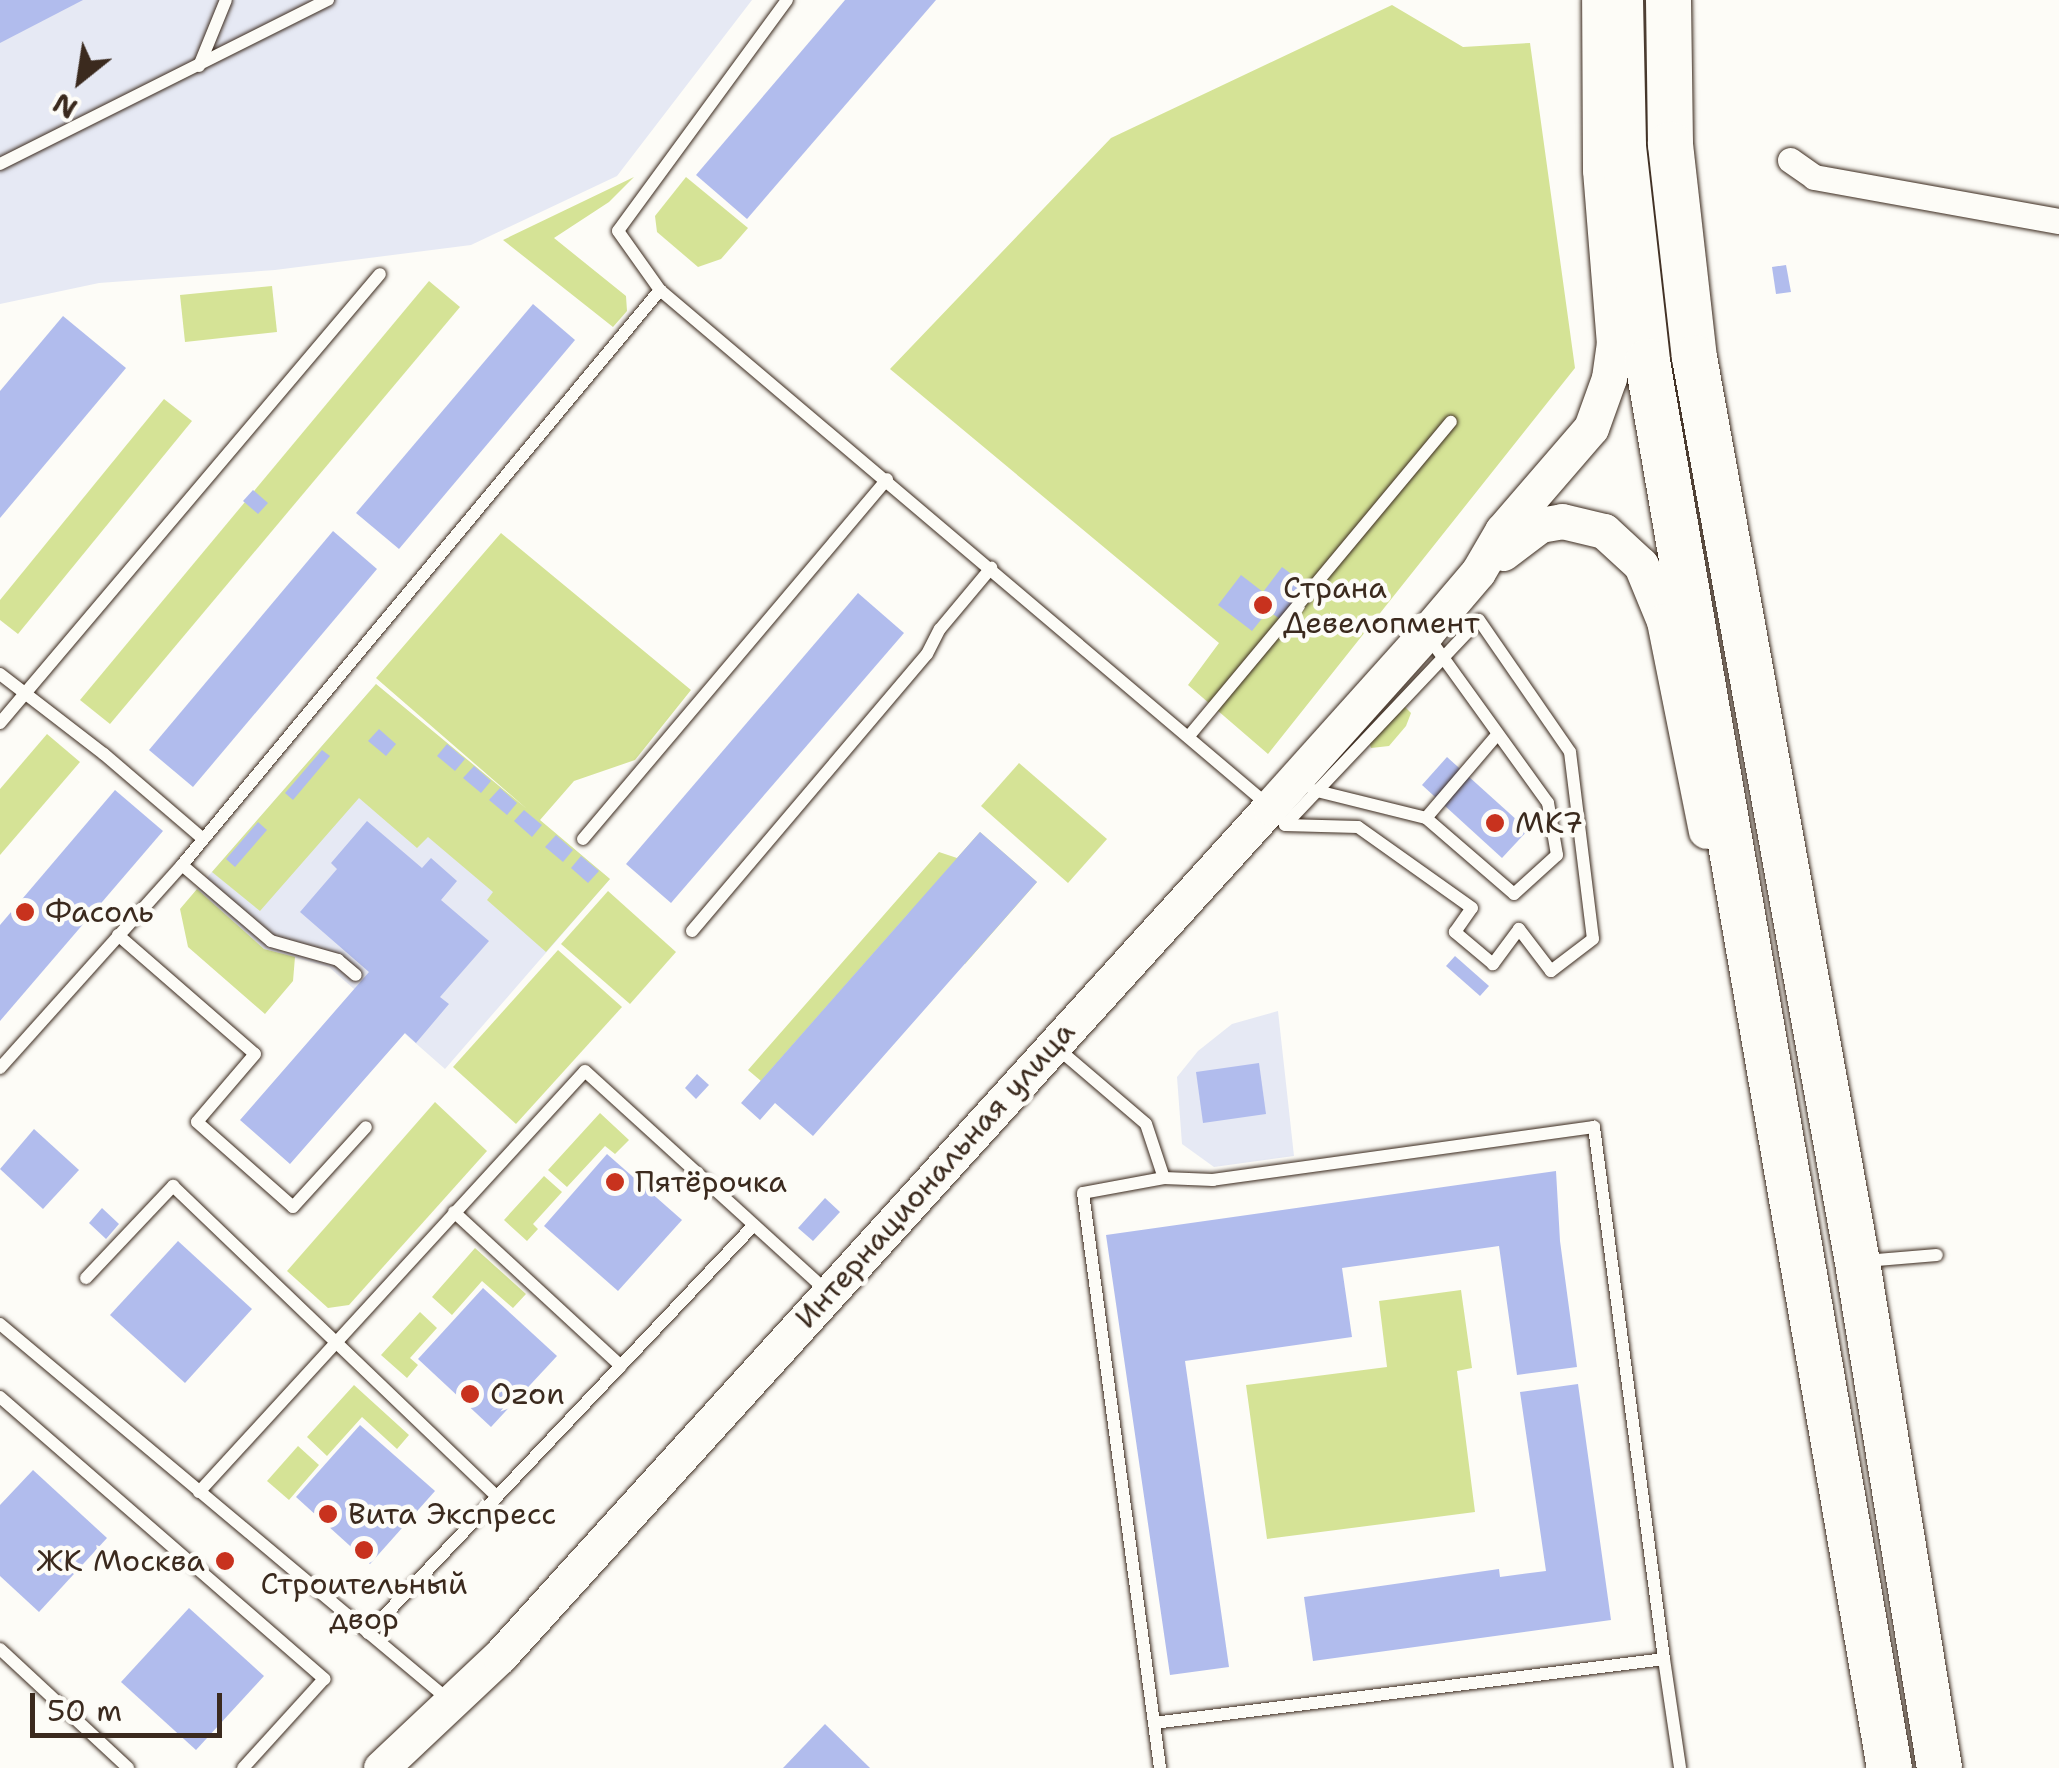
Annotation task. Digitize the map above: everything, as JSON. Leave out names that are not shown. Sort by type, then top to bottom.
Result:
[{"type":"highway","points":[[1620,0],[1623,146],[1647,361],[1889,1768]]},
{"type":"highway","points":[[1668,0],[1670,144],[1694,356],[1857,1262],[1939,1768]]},
{"type":"street","points":[[1478,572],[1502,531],[1592,428],[1609,378],[1614,331],[1600,170],[1599,0]]},
{"type":"street","points":[[1689,0],[1688,228],[1694,356]]},
{"type":"street","points":[[1790,160],[1814,177],[2059,221]]},
{"type":"street","points":[[1478,572],[1540,526],[1562,521],[1604,532],[1642,565],[1664,621],[1716,869],[1746,928]]},
{"type":"street","name":"Интернациональная улица","points":[[381,1768],[452,1703],[1054,1045],[1433,646],[1478,572]]},
{"type":"lane","points":[[199,66],[226,0]]},
{"type":"lane","points":[[0,164],[328,0]]},
{"type":"lane","points":[[787,0],[618,231],[660,290],[1189,736],[1291,795],[1426,818],[1514,894],[1557,855],[1548,802],[1433,646],[1479,620],[1570,752],[1593,939],[1551,971],[1519,929],[1493,964],[1454,932],[1472,908],[1358,827],[1285,826],[1291,795]]},
{"type":"lane","points":[[0,723],[380,274]]},
{"type":"lane","points":[[0,1068],[182,865],[660,290]]},
{"type":"lane","points":[[1189,736],[1451,422]]},
{"type":"lane","points":[[583,840],[887,479]]},
{"type":"lane","points":[[692,930],[927,654],[940,629],[992,568]]},
{"type":"lane","points":[[0,674],[203,839]]},
{"type":"lane","points":[[1426,818],[1496,736]]},
{"type":"lane","points":[[182,865],[271,942],[338,960],[356,975]]},
{"type":"lane","points":[[118,934],[255,1054],[197,1122],[293,1207],[366,1127]]},
{"type":"lane","points":[[1054,1045],[1146,1124],[1164,1178]]},
{"type":"lane","points":[[198,1492],[585,1071],[829,1293]]},
{"type":"lane","points":[[1160,1768],[1083,1192],[1164,1178],[1214,1180],[1594,1127],[1680,1768]]},
{"type":"lane","points":[[86,1278],[173,1186],[497,1497]]},
{"type":"lane","points":[[454,1212],[621,1366]]},
{"type":"lane","points":[[368,1633],[753,1226]]},
{"type":"lane","points":[[1857,1262],[1937,1256]]},
{"type":"lane","points":[[0,1324],[452,1703]]},
{"type":"lane","points":[[0,1397],[324,1679],[243,1768]]},
{"type":"lane","points":[[0,1649],[128,1768]]},
{"type":"lane","points":[[1154,1722],[1664,1659]]},
{"type":"shaded area","points":[[0,0],[752,0],[617,176],[471,245],[275,270],[99,283],[0,304]]},
{"type":"shaded area","points":[[376,684],[610,879],[445,1069],[329,967],[264,949],[197,889]]},
{"type":"shaded area","points":[[1278,1011],[1294,1156],[1214,1167],[1182,1144],[1177,1077],[1198,1051],[1232,1024]]},
{"type":"green space","points":[[1392,5],[1463,47],[1530,43],[1575,368],[1268,754],[1188,685],[1219,643],[890,369],[1111,138]]},
{"type":"green space","points":[[634,177],[609,202],[554,238],[626,296],[627,311],[613,327],[503,240]]},
{"type":"green space","points":[[686,177],[748,228],[721,259],[698,267],[657,232],[655,216]]},
{"type":"green space","points":[[429,281],[460,307],[110,724],[80,700]]},
{"type":"green space","points":[[272,286],[277,332],[185,342],[180,295]]},
{"type":"green space","points":[[164,399],[192,421],[18,634],[0,620],[0,600]]},
{"type":"green space","points":[[501,533],[691,690],[635,760],[574,781],[540,820],[610,879],[546,952],[487,900],[493,892],[428,837],[417,848],[359,798],[260,911],[212,872],[376,684],[527,809],[376,678]]},
{"type":"green space","points":[[1404,706],[1411,713],[1406,726],[1389,746],[1371,748],[1369,741]]},
{"type":"green space","points":[[47,734],[80,762],[0,855],[0,789]]},
{"type":"green space","points":[[1019,763],[1107,839],[1068,883],[981,806]]},
{"type":"green space","points":[[980,832],[1037,882],[965,964],[909,913],[761,1081],[748,1070],[939,852],[957,858]]},
{"type":"green space","points":[[197,889],[264,949],[295,957],[293,981],[265,1014],[188,947],[180,909]]},
{"type":"green space","points":[[608,891],[676,952],[630,1004],[561,944]]},
{"type":"green space","points":[[558,950],[622,1007],[516,1124],[453,1067]]},
{"type":"green space","points":[[435,1102],[487,1151],[349,1305],[328,1308],[287,1271]]},
{"type":"green space","points":[[600,1113],[629,1140],[615,1154],[605,1146],[567,1187],[548,1170]]},
{"type":"green space","points":[[544,1176],[562,1192],[533,1224],[538,1229],[527,1241],[504,1220]]},
{"type":"green space","points":[[475,1248],[526,1294],[513,1308],[482,1281],[452,1315],[432,1297]]},
{"type":"green space","points":[[1461,1290],[1472,1368],[1457,1371],[1475,1512],[1267,1539],[1246,1385],[1387,1367],[1379,1301]]},
{"type":"green space","points":[[420,1312],[437,1328],[410,1358],[418,1365],[407,1378],[381,1355]]},
{"type":"green space","points":[[354,1385],[409,1435],[397,1449],[362,1417],[327,1456],[307,1437]]},
{"type":"green space","points":[[298,1446],[319,1465],[289,1500],[267,1481]]},
{"type":"building","points":[[0,0],[83,0],[0,43]]},
{"type":"building","points":[[845,0],[936,0],[747,219],[696,175]]},
{"type":"building","points":[[1786,265],[1791,292],[1776,294],[1772,267]]},
{"type":"building","points":[[533,304],[575,340],[399,549],[356,513]]},
{"type":"building","points":[[63,316],[126,368],[0,518],[0,391]]},
{"type":"building","points":[[253,490],[268,503],[258,514],[243,501]]},
{"type":"building","points":[[333,531],[377,569],[193,787],[149,750]]},
{"type":"building","points":[[1282,567],[1306,585],[1280,619],[1268,611],[1252,631],[1218,605],[1241,575],[1263,592]]},
{"type":"building","points":[[858,593],[904,633],[671,903],[626,864]]},
{"type":"building","points":[[379,729],[396,744],[386,756],[368,741]]},
{"type":"building","points":[[447,744],[465,759],[455,771],[437,756]]},
{"type":"building","points":[[322,750],[330,756],[293,800],[285,793]]},
{"type":"building","points":[[1447,757],[1528,830],[1502,858],[1422,785]]},
{"type":"building","points":[[474,766],[491,781],[481,793],[463,778]]},
{"type":"building","points":[[500,788],[517,803],[507,815],[489,800]]},
{"type":"building","points":[[115,790],[163,831],[0,1021],[0,925]]},
{"type":"building","points":[[524,810],[542,825],[532,837],[514,821]]},
{"type":"building","points":[[367,821],[422,868],[431,858],[457,881],[441,900],[489,941],[440,997],[449,1004],[416,1043],[405,1033],[290,1164],[240,1120],[369,972],[300,912],[337,869],[331,863]]},
{"type":"building","points":[[258,822],[267,830],[235,867],[226,859]]},
{"type":"building","points":[[980,832],[1037,882],[813,1136],[775,1103],[760,1120],[741,1103]]},
{"type":"building","points":[[556,835],[573,850],[563,862],[545,847]]},
{"type":"building","points":[[581,856],[599,871],[588,883],[571,868]]},
{"type":"building","points":[[1455,956],[1489,986],[1480,996],[1446,966]]},
{"type":"building","points":[[1259,1063],[1266,1114],[1203,1123],[1196,1072]]},
{"type":"building","points":[[697,1074],[709,1085],[696,1099],[685,1088]]},
{"type":"building","points":[[34,1129],[79,1170],[43,1209],[0,1169]]},
{"type":"building","points":[[607,1154],[682,1220],[618,1291],[544,1226]]},
{"type":"building","points":[[1556,1171],[1560,1241],[1577,1367],[1517,1375],[1499,1246],[1342,1268],[1352,1337],[1185,1361],[1229,1667],[1170,1675],[1106,1235]]},
{"type":"building","points":[[825,1198],[840,1212],[813,1241],[798,1228]]},
{"type":"building","points":[[102,1208],[119,1224],[106,1239],[89,1223]]},
{"type":"building","points":[[178,1241],[252,1309],[185,1383],[110,1315]]},
{"type":"building","points":[[483,1288],[557,1356],[491,1427],[418,1359]]},
{"type":"building","points":[[1578,1384],[1611,1620],[1313,1661],[1304,1597],[1499,1569],[1500,1577],[1546,1571],[1520,1392]]},
{"type":"building","points":[[360,1425],[435,1491],[370,1564],[296,1497]]},
{"type":"building","points":[[33,1470],[107,1538],[39,1612],[0,1576],[0,1505]]},
{"type":"building","points":[[189,1608],[264,1676],[196,1750],[121,1682]]},
{"type":"building","points":[[825,1724],[870,1768],[783,1768]]},
{"type":"place","name":"Страна Девелопмент","points":[[1263,605]]},
{"type":"place","name":"МК7","points":[[1495,823]]},
{"type":"place","name":"Фасоль","points":[[25,912]]},
{"type":"place","name":"Пятёрочка","points":[[615,1182]]},
{"type":"place","name":"Ozon","points":[[470,1394]]},
{"type":"place","name":"Вита Экспресс","points":[[328,1514]]},
{"type":"place","name":"Строительный двор","points":[[364,1550]]},
{"type":"place","name":"ЖК Москва","points":[[225,1561]]}]
